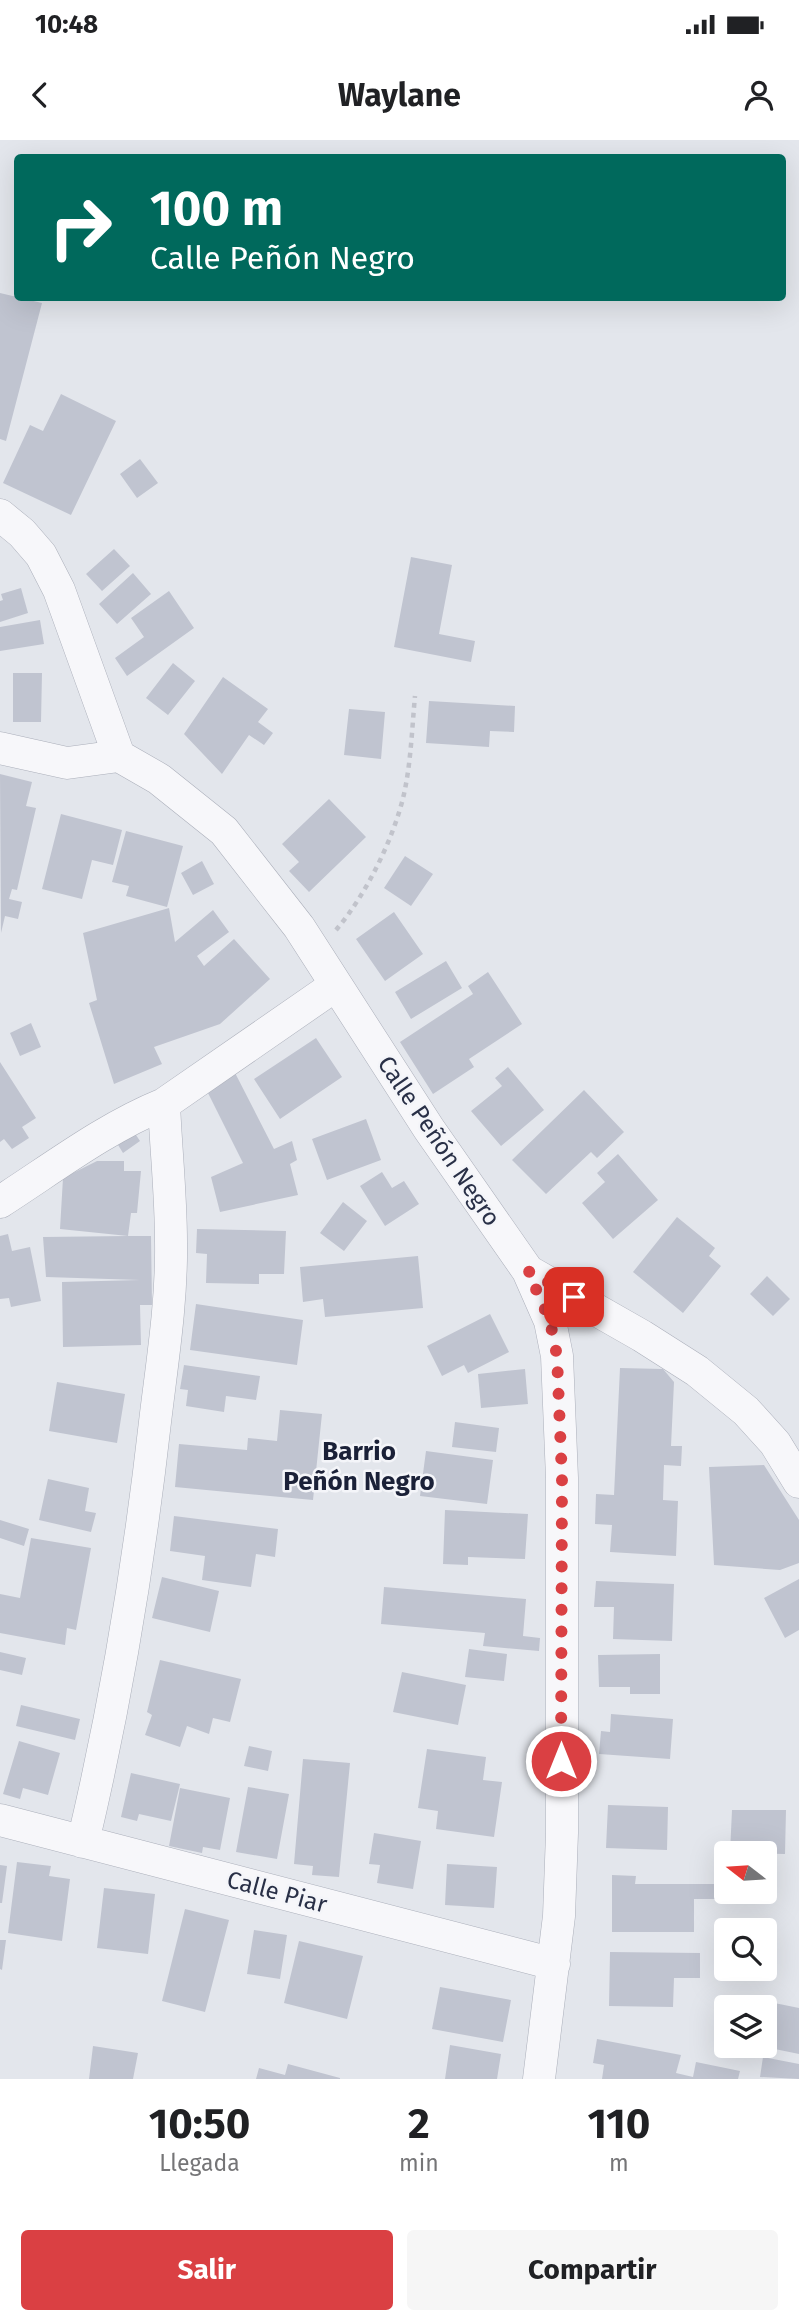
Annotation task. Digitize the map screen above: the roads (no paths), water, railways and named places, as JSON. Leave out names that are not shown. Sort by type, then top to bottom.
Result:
[{"type":"street","points":[[0,515],[22,533],[41,555],[60,590],[119,756],[67,763],[0,748]]},
{"type":"street","name":"Calle Peñón Negro","points":[[119,756],[159,779],[224,831],[299,927],[429,1129],[528,1271],[642,1336],[696,1371],[746,1410],[775,1443],[799,1482]]},
{"type":"street","points":[[0,1202],[98,1139],[140,1114],[164,1104],[337,985]]},
{"type":"street","points":[[83,1842],[107,1742],[124,1649],[149,1481],[168,1309],[171,1242],[164,1104]]},
{"type":"street","points":[[528,1271],[550,1321],[557,1356],[562,1478],[562,1833],[559,1916],[539,2079]]},
{"type":"street","name":"Calle Piar","points":[[0,1820],[554,1964]]},
{"type":"district","name":"Barrio Peñón Negro","points":[[359,1466]]}]
